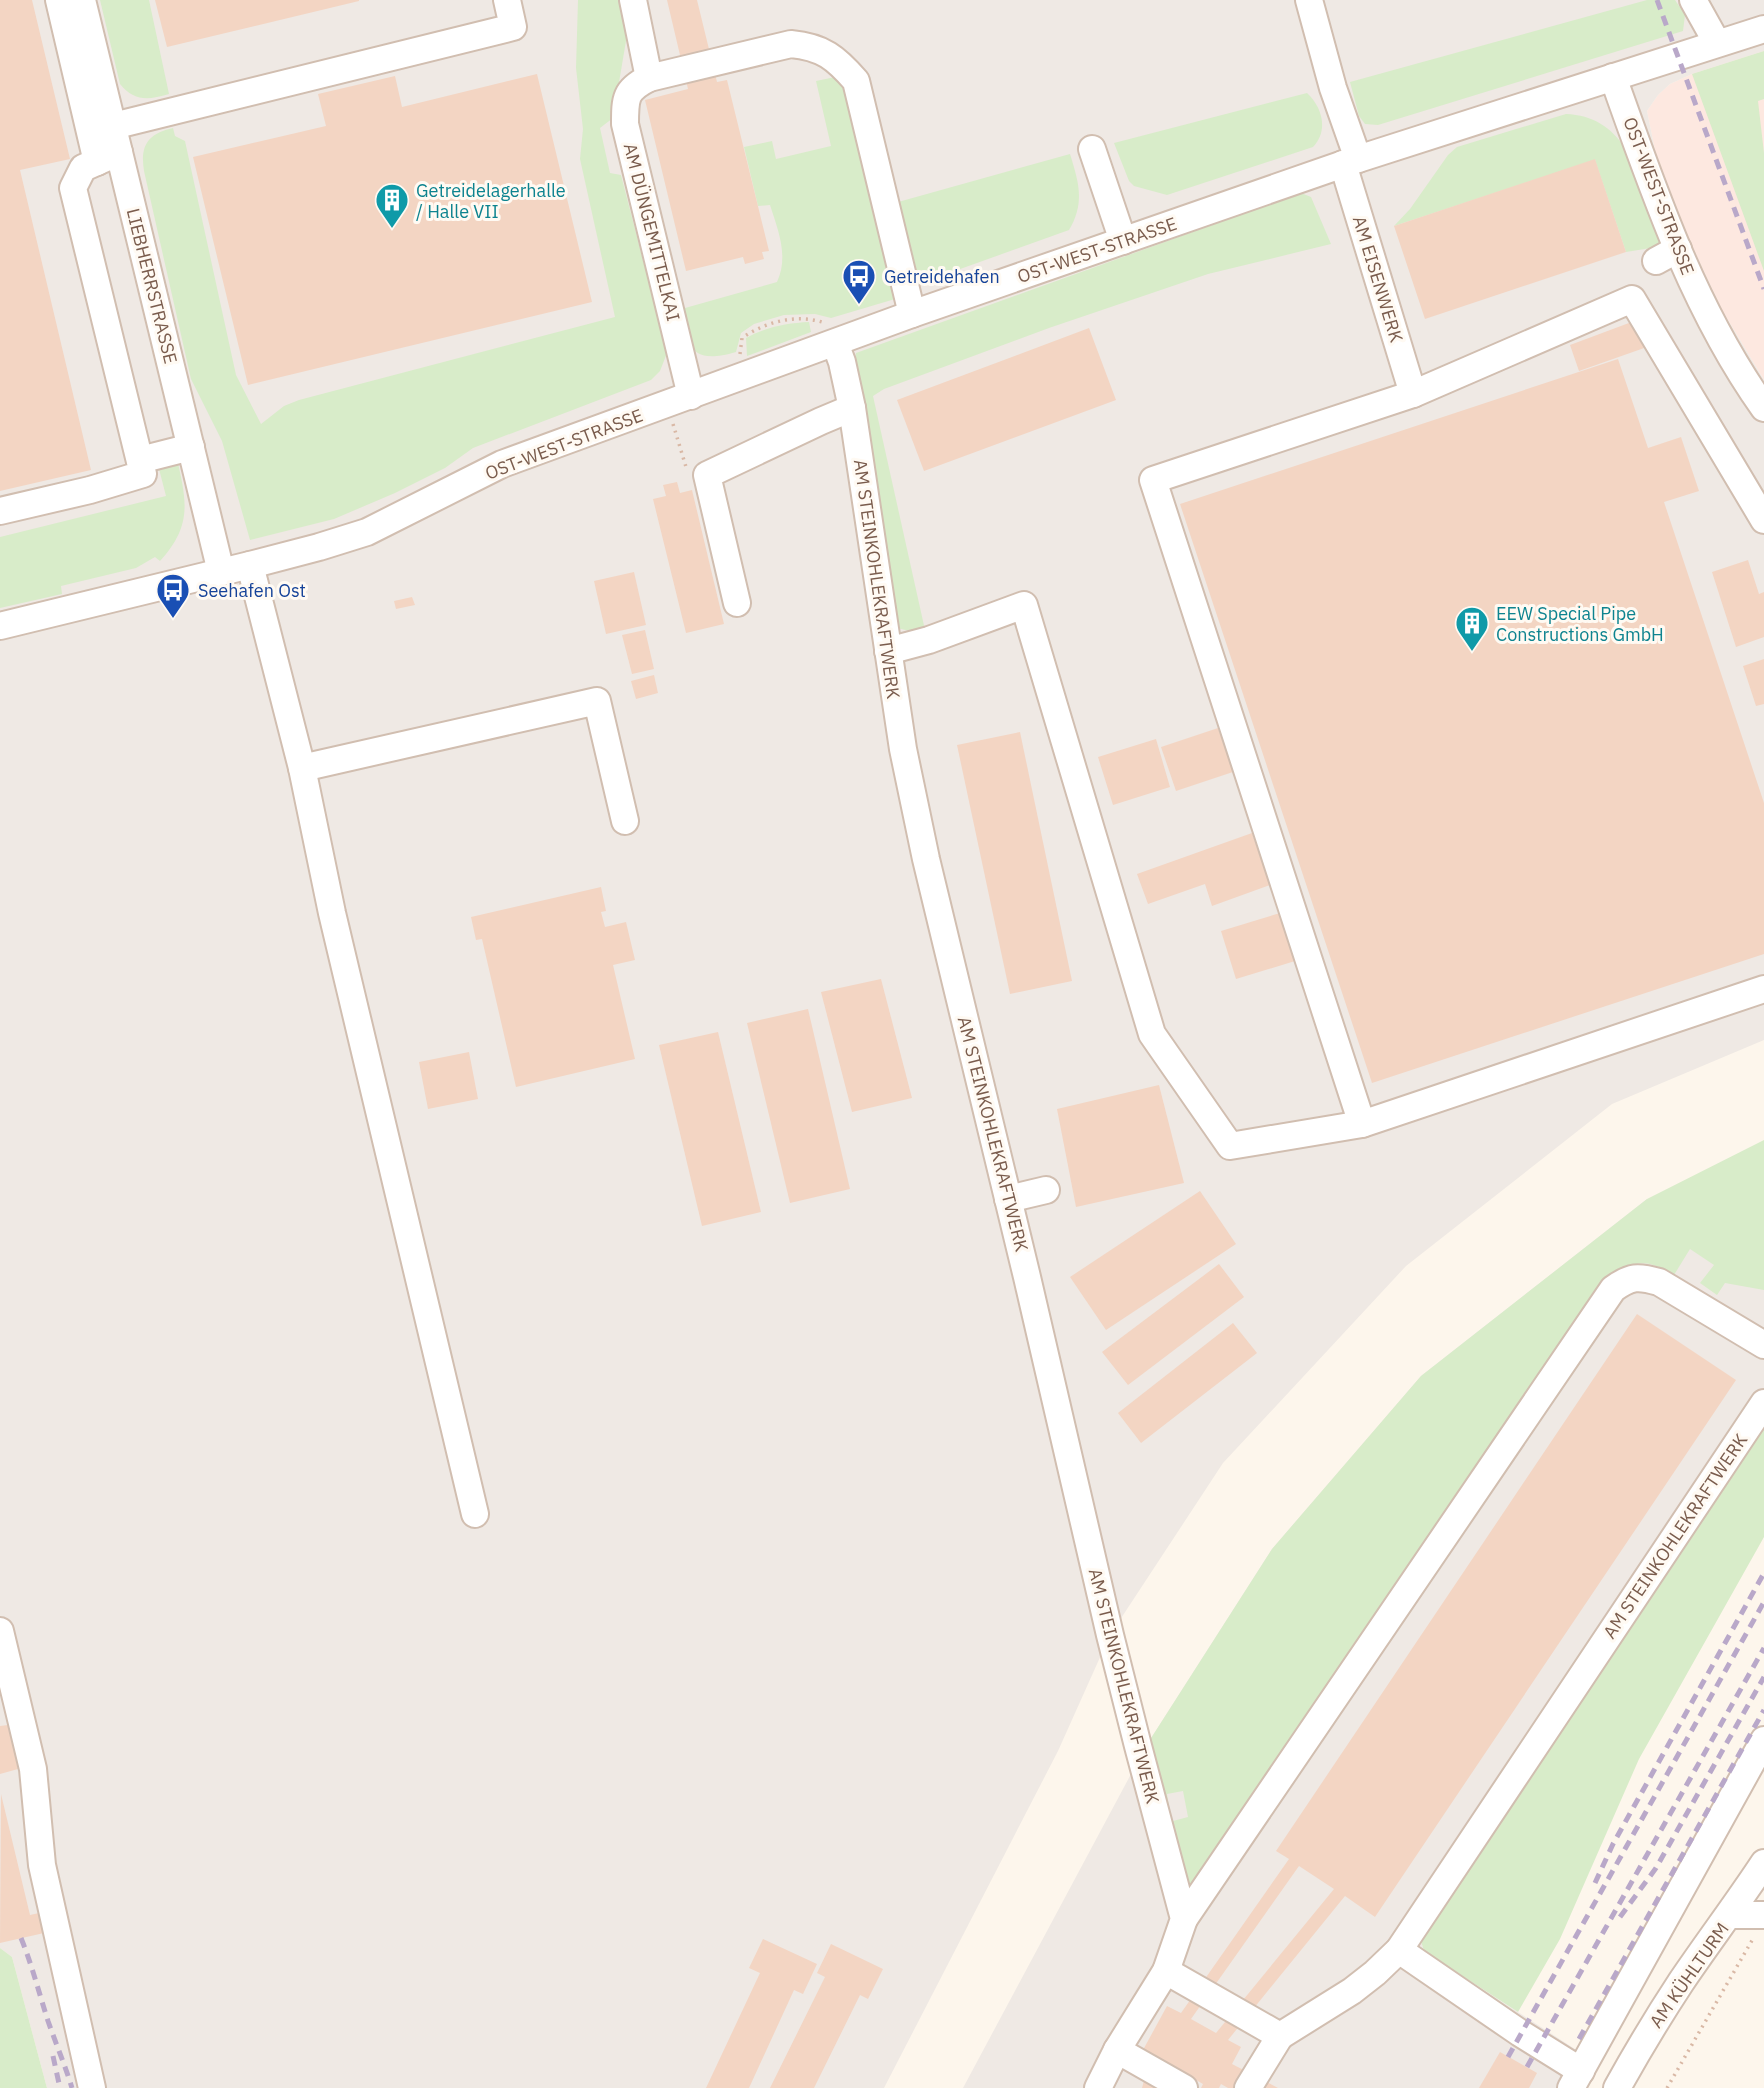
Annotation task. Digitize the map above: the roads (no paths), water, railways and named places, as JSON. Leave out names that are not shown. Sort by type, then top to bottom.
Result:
[{"type":"street","points":[[59,0],[110,147]]},
{"type":"street","name":"LIEBHERRSTRASSE","points":[[82,0],[110,147],[191,447],[221,572]]},
{"type":"street","points":[[0,511],[90,490],[143,474],[73,188],[83,168],[110,147],[513,27],[507,0]]},
{"type":"street","points":[[633,0],[649,78],[791,44],[811,46],[839,62],[856,82],[912,314]]},
{"type":"street","name":"AM EISENWERK","points":[[1309,0],[1413,394]]},
{"type":"street","points":[[1692,0],[1717,43]]},
{"type":"street","points":[[1613,77],[1764,29]]},
{"type":"street","name":"OST-WEST-STRASSE","points":[[0,625],[250,565],[367,532],[502,464],[912,314],[1351,161],[1613,77],[1665,220],[1667,255],[1706,312],[1764,408]]},
{"type":"street","name":"AM DÜNGEMITTELKAI","points":[[649,78],[634,86],[625,100],[625,124],[679,401]]},
{"type":"street","points":[[1092,149],[1123,241]]},
{"type":"street","points":[[1362,1124],[1153,480],[1413,394],[1632,299],[1764,520]]},
{"type":"street","name":"AM STEINKOHLEKRAFTWERK","points":[[835,343],[852,408],[903,749],[926,859],[1126,1700],[1184,1919]]},
{"type":"street","points":[[737,603],[707,475],[852,408]]},
{"type":"street","points":[[140,460],[191,447]]},
{"type":"street","points":[[250,565],[302,768],[332,914],[475,1514]]},
{"type":"street","points":[[888,651],[929,640],[1024,605],[1152,1034],[1230,1146],[1362,1124],[1764,989]]},
{"type":"street","points":[[302,768],[597,701],[625,821]]},
{"type":"street","points":[[1008,1199],[1046,1191]]},
{"type":"street","points":[[1098,2088],[1117,2050],[1166,1971],[1184,1919],[1613,1289],[1627,1279],[1643,1277],[1659,1282],[1764,1345]]},
{"type":"street","name":"AM STEINKOHLEKRAFTWERK","points":[[1248,2088],[1280,2036],[1352,1991],[1399,1950],[1764,1403]]},
{"type":"street","points":[[0,1630],[33,1769],[42,1865],[92,2088]]},
{"type":"street","points":[[1399,1950],[1520,2033],[1576,2080],[1764,1740]]},
{"type":"street","name":"AM KÜHLTURM","points":[[1617,2088],[1681,1982],[1764,1863]]},
{"type":"street","points":[[1730,1915],[1761,1924]]},
{"type":"street","points":[[1166,1971],[1280,2036]]},
{"type":"street","points":[[1117,2050],[1184,2088]]},
{"type":"railway","points":[[1657,0],[1764,289]]},
{"type":"railway","points":[[1595,1883],[1613,1844],[1764,1573]]},
{"type":"railway","points":[[1508,2057],[1764,1602]]},
{"type":"railway","points":[[1527,2067],[1764,1648]]},
{"type":"railway","points":[[1620,1917],[1656,1868],[1764,1677]]},
{"type":"railway","points":[[1579,2039],[1764,1710]]},
{"type":"railway","points":[[21,1938],[72,2088]]},
{"type":"railway","points":[[53,2056],[60,2088]]},
{"type":"place","name":"Getreidelagerhalle / Halle VII","points":[[392,230]]},
{"type":"place","name":"Getreidehafen","points":[[859,306]]},
{"type":"place","name":"Seehafen Ost","points":[[173,620]]},
{"type":"place","name":"EEW Special Pipe Constructions GmbH","points":[[1472,653]]}]
